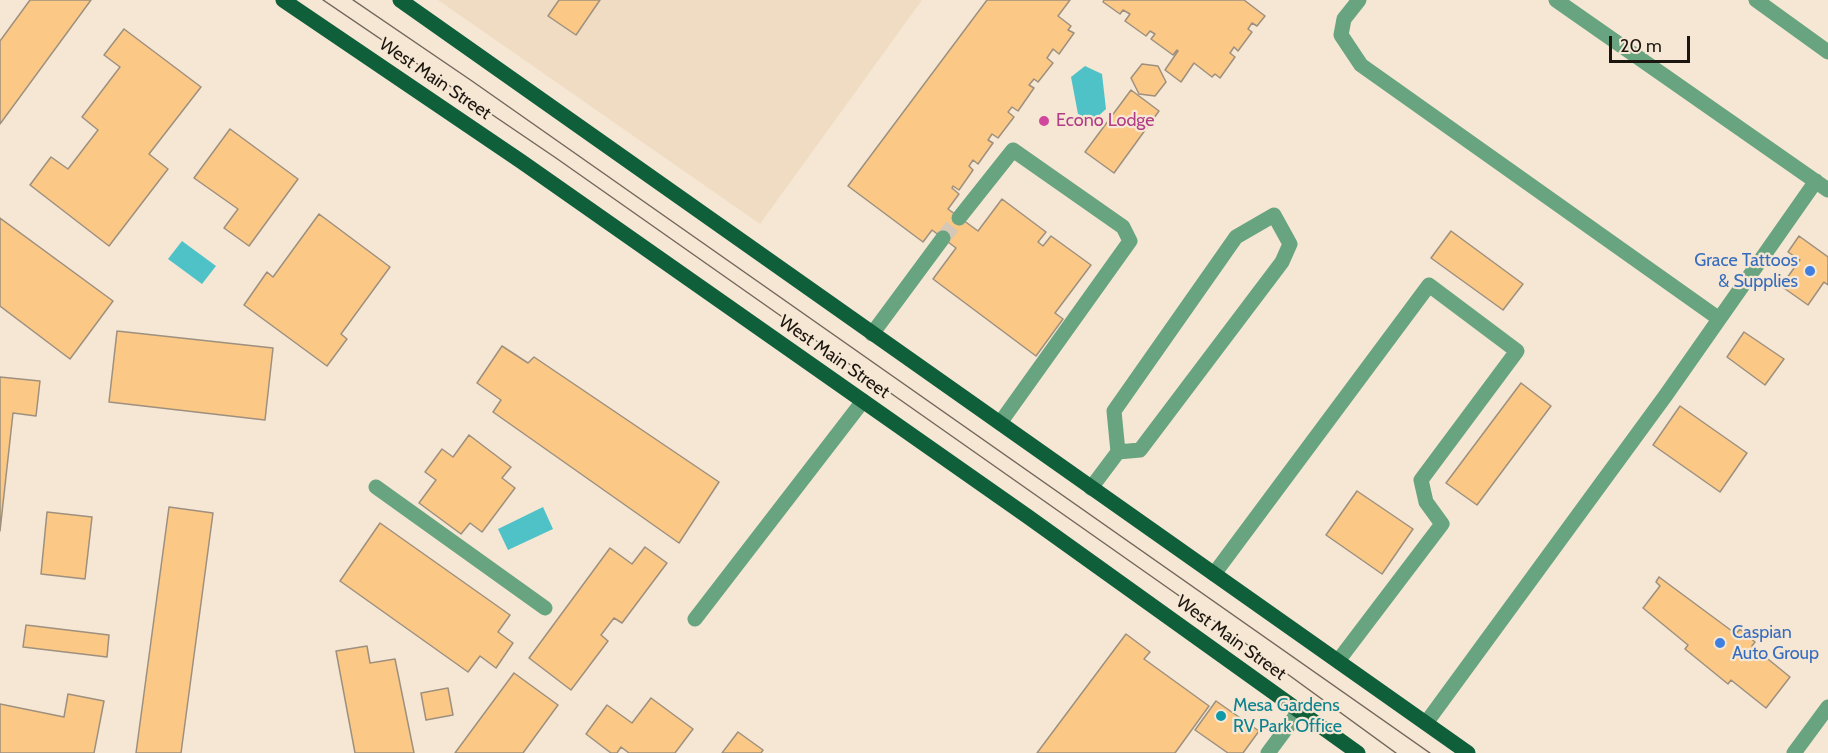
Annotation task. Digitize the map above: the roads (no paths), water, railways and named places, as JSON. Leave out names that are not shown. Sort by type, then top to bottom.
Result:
[{"type":"main road","name":"West Main Street","points":[[284,0],[522,162],[863,401],[1358,753]]},
{"type":"main road","points":[[400,0],[1468,753]]},
{"type":"street","points":[[1359,0],[1344,20],[1341,35],[1361,65],[1718,318]]},
{"type":"street","points":[[1426,723],[1718,318],[1822,186],[1556,0]]},
{"type":"street","points":[[1756,0],[1828,52]]},
{"type":"street","points":[[959,218],[1013,150],[1123,227],[1130,241],[1000,423]]},
{"type":"street","points":[[1091,488],[1118,452],[1113,411],[1236,237],[1274,216],[1290,244],[1282,262],[1140,450],[1118,452]]},
{"type":"street","points":[[872,334],[943,238]]},
{"type":"street","points":[[1214,574],[1429,285],[1517,351],[1421,480],[1426,502],[1442,524],[1338,662]]},
{"type":"street","points":[[695,619],[863,401]]},
{"type":"street","points":[[376,487],[545,608]]},
{"type":"street","points":[[1794,753],[1828,707]]},
{"type":"street","points":[[1268,753],[1299,710]]},
{"type":"water","points":[[1085,66],[1102,74],[1106,109],[1093,121],[1078,114],[1071,77]]},
{"type":"water","points":[[182,241],[216,266],[202,284],[168,259]]},
{"type":"water","points":[[543,507],[553,529],[508,550],[498,529]]},
{"type":"tunnel","points":[[943,238],[959,218]]},
{"type":"tram line","points":[[323,0],[556,158],[1205,614],[1396,753]]},
{"type":"tram line","points":[[353,0],[472,81],[1430,753]]},
{"type":"place","name":"Econo Lodge","points":[[1044,121]]},
{"type":"place","name":"Grace Tattoos & Supplies","points":[[1810,271]]},
{"type":"place","name":"Caspian Auto Group","points":[[1720,643]]},
{"type":"place","name":"Mesa Gardens RV Park Office","points":[[1221,716]]}]
